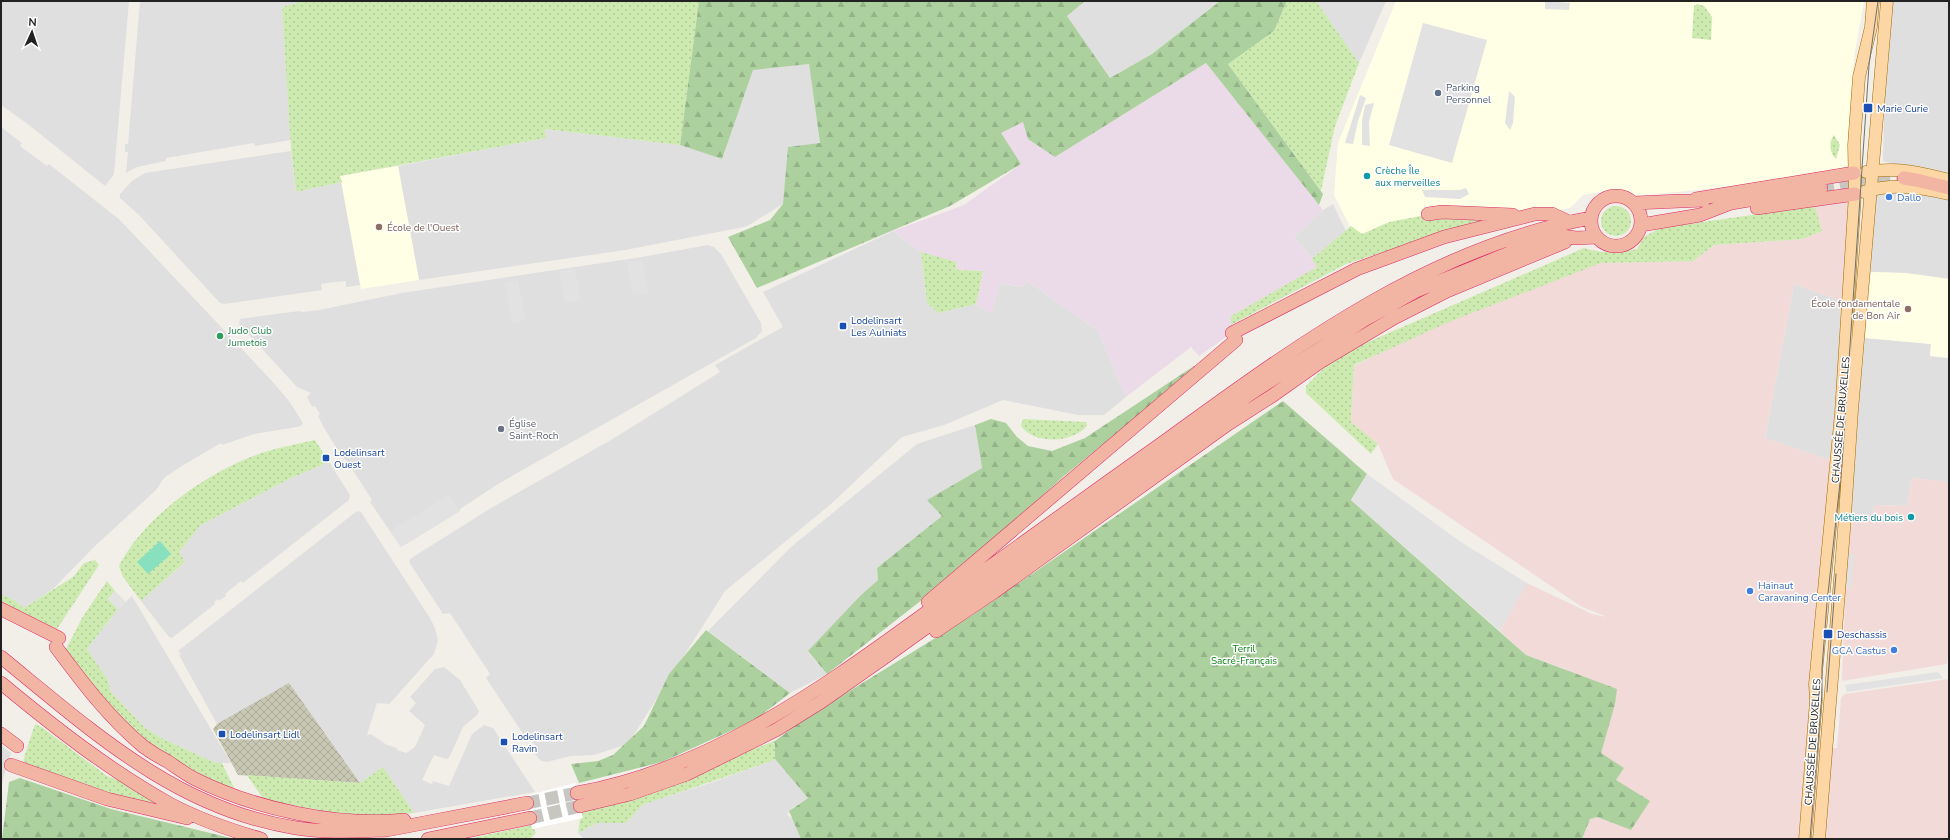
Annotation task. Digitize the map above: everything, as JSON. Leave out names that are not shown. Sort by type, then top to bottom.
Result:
[{"type":"highway","points":[[1634,203],[1696,199],[1863,172]]},
{"type":"highway","points":[[1904,178],[1949,188]]},
{"type":"highway","points":[[1700,215],[1731,203],[1821,188]]},
{"type":"highway","points":[[1640,225],[1863,192]]},
{"type":"highway","points":[[1623,197],[1634,203],[1639,210],[1640,225],[1636,236],[1630,242],[1620,246],[1607,244],[1596,237],[1593,232],[1591,218],[1598,203],[1606,198],[1623,197]]},
{"type":"highway","points":[[1696,199],[1731,203]]},
{"type":"highway","points":[[1428,214],[1442,212],[1487,219],[1545,213],[1570,222]]},
{"type":"highway","points":[[1591,218],[1570,222],[1509,240],[1469,254],[1413,279],[1331,326],[1247,388],[888,655],[821,702],[776,730],[721,759],[659,785],[579,800],[700,754],[741,735],[818,689],[1247,388],[1416,290],[1480,263],[1538,242],[1562,236],[1576,238],[1596,237]]},
{"type":"highway","points":[[892,638],[923,607],[1234,337],[1357,269],[1444,238],[1487,219]]},
{"type":"highway","points":[[888,655],[922,641],[994,592],[1172,463],[1320,362],[1394,318],[1447,291],[1576,238]]},
{"type":"highway","points":[[1,609],[58,642],[92,696],[117,722],[144,747],[195,779],[249,801],[295,812],[343,820],[394,821],[456,813],[464,815]]},
{"type":"highway","points":[[1,657],[117,750],[180,790],[235,814],[298,829],[342,831],[387,830],[527,803]]},
{"type":"highway","points":[[1,683],[53,726],[110,766],[170,804],[226,828]]},
{"type":"highway","points":[[1,734],[17,746]]},
{"type":"highway","points":[[11,765],[107,799],[226,828],[261,839]]},
{"type":"highway","points":[[428,839],[530,818]]},
{"type":"main road","name":"CHAUSSÉE DE BRUXELLES","points":[[1805,839],[1816,701],[1815,684],[1863,192],[1863,172],[1854,139],[1859,77],[1871,27],[1873,1]]},
{"type":"main road","name":"CHAUSSÉE DE BRUXELLES","points":[[1819,839],[1844,538],[1863,172],[1887,1]]},
{"type":"main road","points":[[1863,172],[1885,169],[1913,170],[1949,180]]},
{"type":"main road","points":[[1863,192],[1887,186],[1909,187],[1949,194]]},
{"type":"shaded area","points":[[1,1],[129,1],[114,174],[105,186],[29,125],[1,105]]},
{"type":"shaded area","points":[[140,1],[304,1],[282,7],[291,140],[255,146],[254,143],[166,158],[166,161],[137,167],[126,173],[128,152],[125,152],[125,144],[128,144]]},
{"type":"shaded area","points":[[1085,1],[1220,1],[1152,54],[1110,78],[1067,16]]},
{"type":"shaded area","points":[[1316,1],[1386,1],[1359,63]]},
{"type":"shaded area","points":[[1396,1],[1864,1],[1854,57],[1848,143],[1849,174],[1637,196],[1606,191],[1583,195],[1570,208],[1528,215],[1442,212],[1355,236],[1334,195],[1338,143]]},
{"type":"shaded area","points":[[1545,1],[1570,3],[1569,10],[1545,9]]},
{"type":"shaded area","points":[[1887,1],[1949,1],[1949,179],[1883,161]]},
{"type":"shaded area","name":"Parking Personnel","points":[[1423,23],[1487,40],[1452,163],[1389,145]]},
{"type":"shaded area","points":[[1206,63],[1323,210],[1294,237],[1318,267],[1231,316],[1232,333],[1199,356],[1191,347],[1126,397],[1098,331],[1026,280],[1024,287],[999,283],[992,314],[976,304],[983,271],[957,270],[956,262],[924,254],[893,231],[964,205],[1021,164],[1000,133],[1024,122],[1055,157]]},
{"type":"shaded area","points":[[809,64],[820,143],[789,180],[783,204],[749,225],[625,250],[419,280],[398,166],[546,138],[545,129],[680,145],[722,159],[753,69]]},
{"type":"shaded area","points":[[1509,91],[1515,97],[1513,123],[1510,130],[1505,123]]},
{"type":"shaded area","points":[[1360,95],[1366,98],[1358,121],[1353,144],[1345,143]]},
{"type":"shaded area","points":[[1374,103],[1369,122],[1370,146],[1362,145],[1362,121],[1365,105]]},
{"type":"shaded area","points":[[1,127],[22,143],[20,146],[47,166],[49,164],[120,220],[271,380],[289,401],[303,423],[301,426],[254,434],[222,445],[221,443],[180,467],[164,478],[156,490],[95,546],[53,589],[24,608],[14,600],[1,594]]},
{"type":"shaded area","points":[[291,151],[296,192],[342,182],[360,285],[346,287],[346,281],[327,283],[321,284],[322,290],[224,304],[220,303],[139,215],[120,198],[120,194],[132,181],[145,173]]},
{"type":"shaded area","name":"École de l'Ouest","points":[[398,166],[419,280],[361,289],[340,176]]},
{"type":"shaded area","points":[[1466,188],[1469,194],[1460,199],[1425,197],[1422,190],[1460,190]]},
{"type":"shaded area","points":[[1877,192],[1949,195],[1949,279],[1906,273],[1871,272],[1869,252]]},
{"type":"shaded area","points":[[1854,200],[1848,299],[1839,300],[1794,284],[1765,438],[1836,462],[1800,839],[1582,839],[1590,818],[1597,817],[1631,830],[1616,780],[1623,768],[1600,753],[1565,669],[1526,655],[1500,631],[1527,583],[1592,614],[1607,617],[1582,607],[1393,479],[1378,444],[1351,422],[1354,366],[1454,316],[1601,263],[1693,261],[1714,245],[1802,239],[1822,231],[1815,206]]},
{"type":"shaded area","points":[[1333,204],[1346,231],[1312,259],[1294,237],[1323,210]]},
{"type":"shaded area","points":[[893,231],[921,252],[927,303],[938,313],[976,304],[992,313],[999,283],[1023,287],[1026,280],[1098,331],[1126,397],[1104,415],[1078,415],[1003,400],[944,425],[902,437],[831,504],[725,591],[628,744],[594,755],[571,756],[547,762],[541,761],[534,753],[538,750],[526,732],[523,734],[486,678],[490,674],[450,613],[443,614],[409,562],[410,559],[491,508],[611,440],[720,372],[715,365],[783,327],[763,292]]},
{"type":"shaded area","points":[[708,245],[714,247],[721,254],[761,323],[762,331],[756,338],[498,484],[460,509],[460,511],[401,547],[370,502],[372,500],[347,461],[342,457],[340,450],[337,449],[323,426],[318,416],[320,414],[315,406],[312,407],[307,397],[311,393],[297,387],[239,324],[240,319],[299,311],[319,310],[402,293],[642,257]]},
{"type":"shaded area","points":[[642,260],[649,294],[633,296],[627,262]]},
{"type":"shaded area","points":[[575,269],[581,300],[565,303],[559,271]]},
{"type":"shaded area","name":"École fondamentale de Bon Air","points":[[1871,272],[1906,273],[1949,279],[1949,358],[1930,356],[1931,344],[1865,338]]},
{"type":"shaded area","points":[[518,280],[526,320],[513,323],[504,283]]},
{"type":"shaded area","points":[[1794,284],[1839,300],[1848,299],[1836,462],[1765,438]]},
{"type":"shaded area","points":[[1865,338],[1931,344],[1930,356],[1949,358],[1949,482],[1912,478],[1907,506],[1874,505],[1873,517],[1848,516]]},
{"type":"shaded area","points":[[975,425],[982,468],[927,500],[943,516],[877,568],[878,580],[860,596],[808,652],[827,674],[790,693],[708,631],[791,547],[917,444]]},
{"type":"shaded area","points":[[329,462],[350,495],[349,500],[243,583],[241,581],[225,594],[226,596],[219,601],[218,599],[214,602],[215,604],[172,638],[169,637],[141,601],[185,562],[178,552],[201,525],[289,479]]},
{"type":"shaded area","points":[[1367,474],[1461,542],[1527,583],[1500,631],[1351,500]]},
{"type":"shaded area","points":[[1912,478],[1949,482],[1949,647],[1947,664],[1842,681],[1848,516],[1873,517],[1874,505],[1907,506]]},
{"type":"shaded area","points":[[448,494],[460,511],[401,547],[391,531]]},
{"type":"shaded area","points":[[357,511],[361,512],[430,618],[435,628],[438,640],[434,654],[391,702],[389,704],[377,703],[367,735],[371,734],[387,745],[406,753],[415,747],[425,725],[409,711],[416,703],[410,697],[435,669],[444,667],[460,680],[479,711],[477,715],[463,727],[449,758],[446,759],[434,755],[422,780],[432,784],[433,781],[449,786],[472,734],[484,725],[493,728],[535,792],[414,813],[383,767],[360,783],[289,684],[217,724],[179,655],[181,654],[178,651]]},
{"type":"shaded area","points":[[1849,553],[1854,554],[1851,587],[1846,587]]},
{"type":"shaded area","points":[[115,591],[126,602],[118,609],[108,599]]},
{"type":"shaded area","points":[[132,596],[231,763],[216,763],[163,739],[144,727],[111,692],[108,680],[87,649],[118,609]]},
{"type":"shaded area","points":[[1938,672],[1943,678],[1847,692],[1845,685]]},
{"type":"shaded area","points":[[1949,679],[1949,839],[1812,839],[1819,747],[1837,748],[1841,698],[1845,694]]},
{"type":"shaded area","points":[[289,683],[360,783],[238,775],[213,729],[217,724]]},
{"type":"shaded area","points":[[1,745],[11,753],[1,786]]},
{"type":"shaded area","points":[[775,759],[808,798],[792,808],[787,815],[793,819],[802,839],[584,839],[578,833],[597,823],[626,822],[641,805],[713,782]]},
{"type":"green space","points":[[304,1],[699,1],[680,145],[545,129],[546,138],[340,176],[342,182],[296,192],[291,148],[282,7]]},
{"type":"green space","points":[[699,1],[1085,1],[1067,16],[1110,78],[1152,54],[1220,1],[1287,1],[1274,31],[1228,64],[1323,194],[1319,205],[1206,63],[1055,157],[1028,139],[1023,122],[1001,133],[1021,164],[950,206],[757,288],[728,237],[770,220],[783,204],[788,147],[820,143],[809,64],[753,70],[722,159],[680,145]]},
{"type":"green space","points":[[1287,1],[1316,1],[1359,63],[1335,126],[1321,191],[1228,64],[1274,31]]},
{"type":"green space","points":[[1697,4],[1704,6],[1712,17],[1711,40],[1692,38],[1694,6]]},
{"type":"green space","points":[[1834,135],[1840,145],[1836,159],[1830,148]]},
{"type":"green space","points":[[1616,206],[1627,210],[1631,221],[1627,232],[1616,236],[1605,232],[1601,221],[1605,210]]},
{"type":"green space","points":[[1815,206],[1822,231],[1802,239],[1714,245],[1693,261],[1601,263],[1449,322],[1354,365],[1351,422],[1378,444],[1371,454],[1306,393],[1306,386],[1336,356],[1584,248],[1604,252],[1637,249],[1644,237],[1660,228]]},
{"type":"green space","points":[[1442,212],[1474,213],[1482,221],[1346,264],[1231,325],[1231,316],[1317,267],[1312,259],[1351,226],[1362,234],[1389,222]]},
{"type":"green space","points":[[921,252],[956,262],[957,270],[983,271],[976,304],[938,313],[927,303]]},
{"type":"green space","points":[[1194,366],[1199,366],[1064,476],[968,564],[827,674],[808,651],[860,596],[878,580],[877,568],[942,516],[927,500],[982,468],[975,425],[991,419],[1006,423],[1017,437],[1028,446],[1052,451],[1085,438]]},
{"type":"green space","name":"Terril Sacré-Français","points":[[1283,401],[1367,474],[1351,500],[1526,655],[1617,689],[1615,704],[1601,753],[1624,768],[1616,780],[1650,801],[1631,830],[1597,817],[1590,819],[1582,839],[801,839],[789,811],[808,798],[775,759],[775,741],[804,719],[971,616]]},
{"type":"green space","points":[[1023,419],[1086,422],[1087,426],[1081,432],[1073,436],[1054,440],[1044,439],[1027,432],[1021,426]]},
{"type":"green space","points":[[315,440],[329,462],[289,479],[201,525],[179,552],[185,562],[141,601],[123,577],[119,566],[130,547],[162,512],[202,482],[244,460],[271,450]]},
{"type":"green space","points":[[160,541],[171,554],[148,574],[137,562]]},
{"type":"green space","points":[[95,560],[99,565],[57,629],[1,602],[1,594],[14,600],[24,608],[73,577],[84,563]]},
{"type":"green space","points":[[107,581],[115,591],[108,599],[118,609],[87,649],[108,680],[111,692],[144,727],[163,739],[216,763],[222,763],[236,792],[213,783],[157,752],[106,704],[81,669],[65,651],[82,618]]},
{"type":"green space","points":[[706,630],[790,693],[755,720],[662,762],[579,783],[571,764],[598,761],[613,755],[644,726],[669,674]]},
{"type":"green space","points":[[35,724],[43,728],[107,776],[123,782],[153,801],[166,813],[37,769],[23,761]]},
{"type":"green space","points":[[775,741],[775,759],[769,762],[642,805],[626,823],[597,823],[578,833],[582,805],[644,789]]},
{"type":"green space","points":[[383,767],[414,813],[358,817],[275,802],[263,799],[247,775],[360,783]]},
{"type":"green space","points":[[20,778],[111,809],[235,839],[2,839],[9,782]]},
{"type":"green space","points":[[532,825],[536,833],[530,839],[468,839]]},
{"type":"pier","points":[[575,783],[583,818],[532,829],[525,796]]},
{"type":"tunnel","points":[[1821,188],[1872,179],[1904,178]]},
{"type":"tunnel","points":[[527,803],[577,793]]},
{"type":"tunnel","points":[[530,818],[580,806]]},
{"type":"tram line","points":[[1810,839],[1822,694],[1822,668],[1827,603],[1842,464],[1869,65],[1878,1]]},
{"type":"tram line","points":[[1827,692],[1836,574]]},
{"type":"place","name":"Parking Personnel","points":[[1438,93]]},
{"type":"place","name":"Marie Curie","points":[[1868,108]]},
{"type":"place","name":"Crèche Île aux merveilles","points":[[1367,176]]},
{"type":"place","name":"Dallo","points":[[1889,197]]},
{"type":"place","name":"École de l'Ouest","points":[[379,227]]},
{"type":"place","name":"École fondamentale de Bon Air","points":[[1908,309]]},
{"type":"place","name":"Lodelinsart Les Aulniats","points":[[843,326]]},
{"type":"place","name":"Judo Club Jumetois","points":[[220,336]]},
{"type":"place","name":"Église Saint-Roch","points":[[501,429]]},
{"type":"place","name":"Lodelinsart Ouest","points":[[326,458]]},
{"type":"place","name":"Métiers du bois","points":[[1911,517]]},
{"type":"place","name":"Hainaut Caravaning Center","points":[[1750,591]]},
{"type":"place","name":"Deschassis","points":[[1828,634]]},
{"type":"place","name":"GCA Castus","points":[[1894,650]]},
{"type":"place","name":"Lodelinsart Lidl","points":[[222,734]]},
{"type":"place","name":"Lodelinsart Ravin","points":[[504,742]]}]
